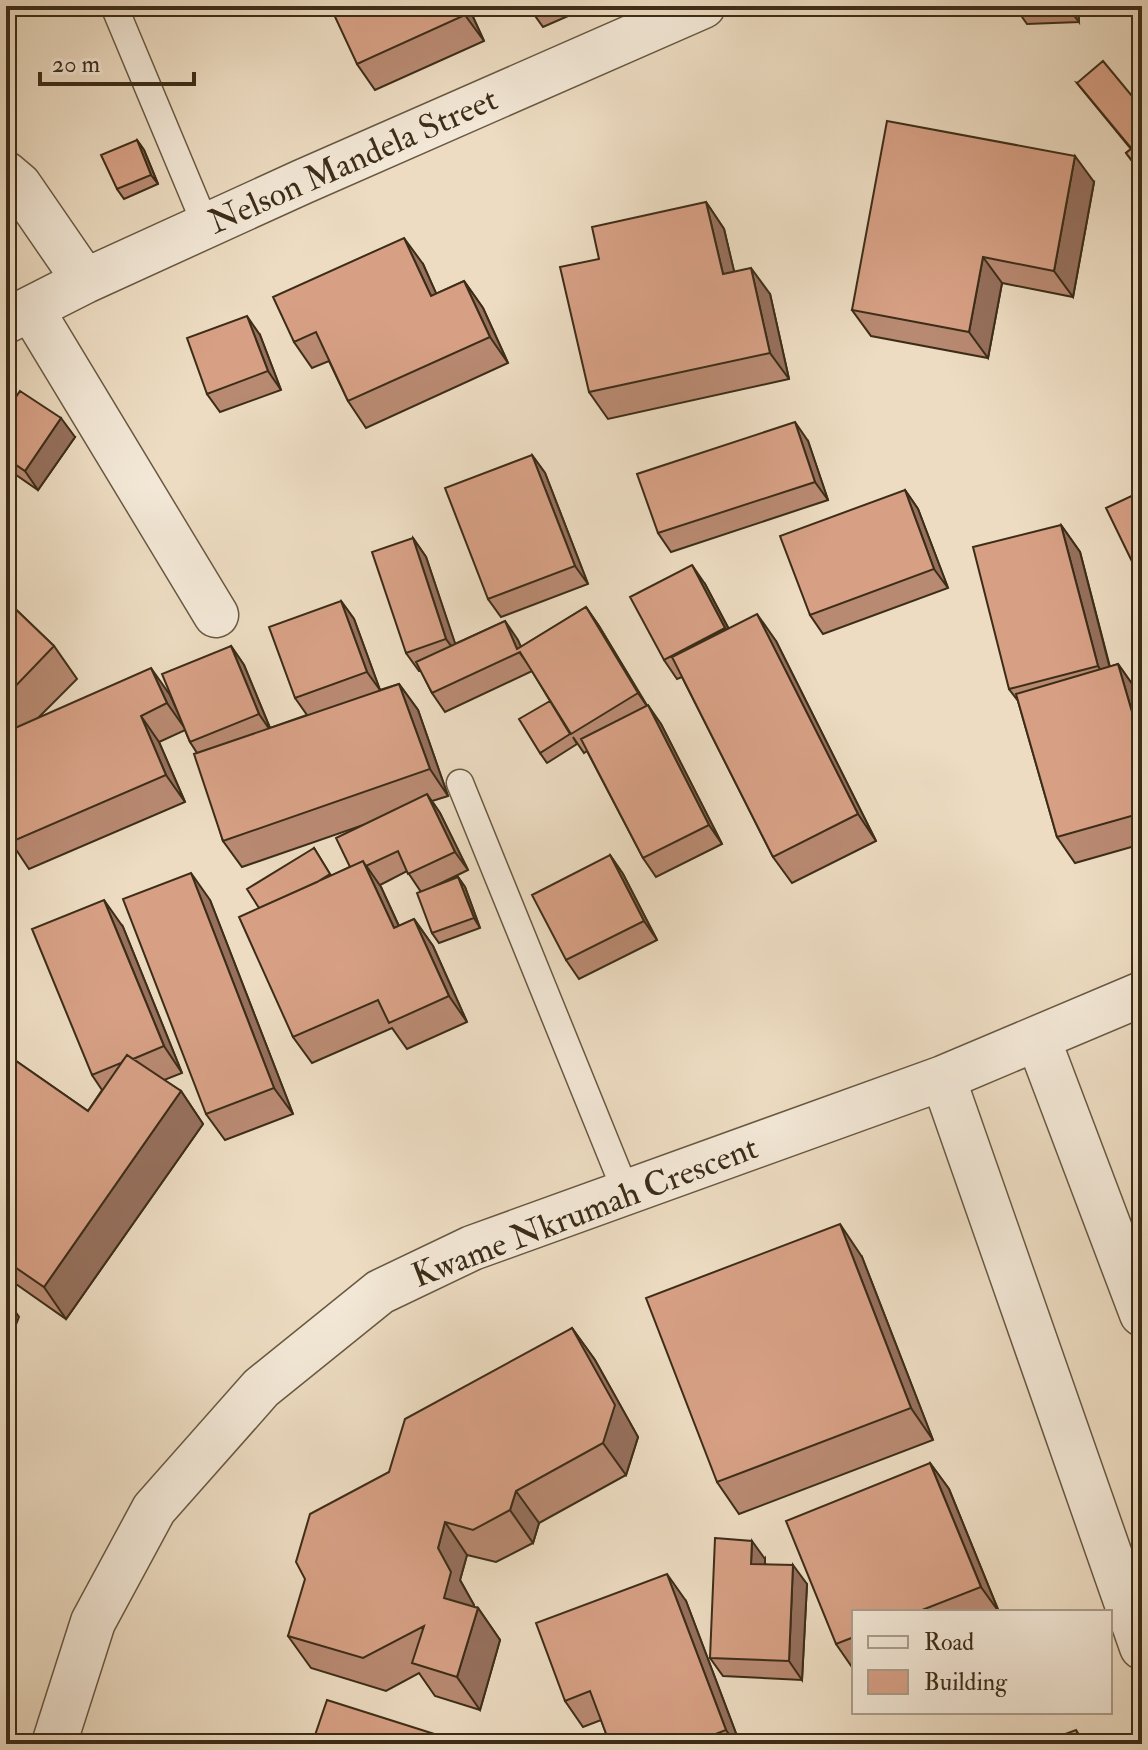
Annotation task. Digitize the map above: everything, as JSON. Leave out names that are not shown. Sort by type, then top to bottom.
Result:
[{"type":"street","name":"Nelson Mandela Street","points":[[19,315],[85,281],[659,15],[703,6]]},
{"type":"street","points":[[6,174],[19,185],[85,281]]},
{"type":"street","points":[[19,315],[216,615]]},
{"type":"street","name":"Kwame Nkrumah Crescent","points":[[54,1744],[93,1622],[154,1509],[261,1388],[380,1292],[472,1248],[943,1078],[1142,994]]},
{"type":"street","points":[[1038,1039],[1142,1314]]},
{"type":"street","points":[[943,1078],[1142,1647]]},
{"type":"lane","points":[[114,6],[206,226]]},
{"type":"lane","points":[[460,783],[626,1192]]},
{"type":"building","points":[[330,6],[461,6],[465,15],[357,64]]},
{"type":"building","points":[[1020,6],[1072,6],[1072,13],[1020,14]]},
{"type":"building","points":[[1103,61],[1142,108],[1142,139],[1131,148],[1077,83]]},
{"type":"building","points":[[887,121],[1075,156],[1054,271],[983,257],[969,332],[852,310]]},
{"type":"building","points":[[137,140],[151,175],[117,189],[101,155]]},
{"type":"building","points":[[1142,140],[1142,173],[1126,153]]},
{"type":"building","points":[[706,202],[723,274],[751,268],[770,353],[589,392],[560,267],[599,259],[592,227]]},
{"type":"building","points":[[404,238],[431,296],[464,281],[490,337],[348,401],[316,332],[294,342],[273,297]]},
{"type":"building","points":[[247,316],[268,371],[207,394],[187,338]]},
{"type":"building","points":[[20,391],[61,418],[25,471],[6,458],[6,412]]},
{"type":"building","points":[[795,422],[815,482],[658,533],[637,474]]},
{"type":"building","points":[[532,455],[575,566],[488,599],[445,488]]},
{"type":"building","points":[[905,490],[934,569],[810,615],[780,536]]},
{"type":"building","points":[[1142,491],[1142,582],[1106,508]]},
{"type":"building","points":[[1061,525],[1098,666],[1009,689],[973,547]]},
{"type":"building","points":[[413,538],[446,639],[406,653],[372,552]]},
{"type":"building","points":[[692,565],[725,628],[664,660],[630,597]]},
{"type":"building","points":[[6,600],[54,646],[6,696]]},
{"type":"building","points":[[341,601],[367,672],[295,698],[269,627]]},
{"type":"building","points":[[586,607],[638,693],[571,734],[520,652],[432,693],[416,662],[505,621],[517,649]]},
{"type":"building","points":[[757,614],[858,814],[773,857],[672,657]]},
{"type":"building","points":[[231,646],[259,714],[190,742],[162,674]]},
{"type":"building","points":[[1118,664],[1142,746],[1142,813],[1057,837],[1016,694]]},
{"type":"building","points":[[151,668],[167,703],[141,716],[166,775],[11,842],[6,831],[6,732]]},
{"type":"building","points":[[399,684],[430,769],[223,841],[194,754]]},
{"type":"building","points":[[550,701],[570,734],[540,753],[519,719]]},
{"type":"building","points":[[648,705],[709,825],[643,858],[581,739]]},
{"type":"building","points":[[427,794],[455,852],[408,874],[398,851],[366,866],[363,861],[350,867],[336,838]]},
{"type":"building","points":[[314,848],[330,874],[259,908],[247,889]]},
{"type":"building","points":[[610,855],[644,921],[566,960],[532,895]]},
{"type":"building","points":[[363,861],[394,928],[414,919],[449,996],[389,1023],[378,1000],[293,1037],[239,917]]},
{"type":"building","points":[[191,873],[274,1088],[206,1114],[123,899]]},
{"type":"building","points":[[458,877],[474,918],[432,933],[417,893]]},
{"type":"building","points":[[104,900],[164,1046],[133,1059],[127,1055],[121,1063],[92,1075],[32,929]]},
{"type":"building","points":[[6,1054],[88,1111],[127,1055],[181,1091],[44,1287],[6,1261]]},
{"type":"building","points":[[840,1224],[911,1408],[717,1482],[646,1298]]},
{"type":"building","points":[[572,1328],[615,1405],[603,1443],[516,1491],[510,1510],[473,1530],[445,1522],[438,1548],[451,1572],[444,1598],[478,1608],[457,1677],[412,1663],[424,1626],[363,1658],[288,1636],[305,1579],[296,1562],[310,1514],[389,1472],[405,1419]]},
{"type":"building","points":[[930,1463],[981,1587],[922,1610],[852,1610],[852,1638],[836,1644],[786,1521]]},
{"type":"building","points":[[715,1538],[752,1541],[751,1564],[793,1565],[789,1661],[710,1658]]},
{"type":"building","points":[[667,1574],[726,1730],[690,1744],[610,1744],[590,1691],[565,1701],[536,1623]]},
{"type":"building","points":[[327,1700],[466,1744],[312,1744]]},
{"type":"building","points":[[1076,1730],[1081,1744],[1038,1744]]}]
